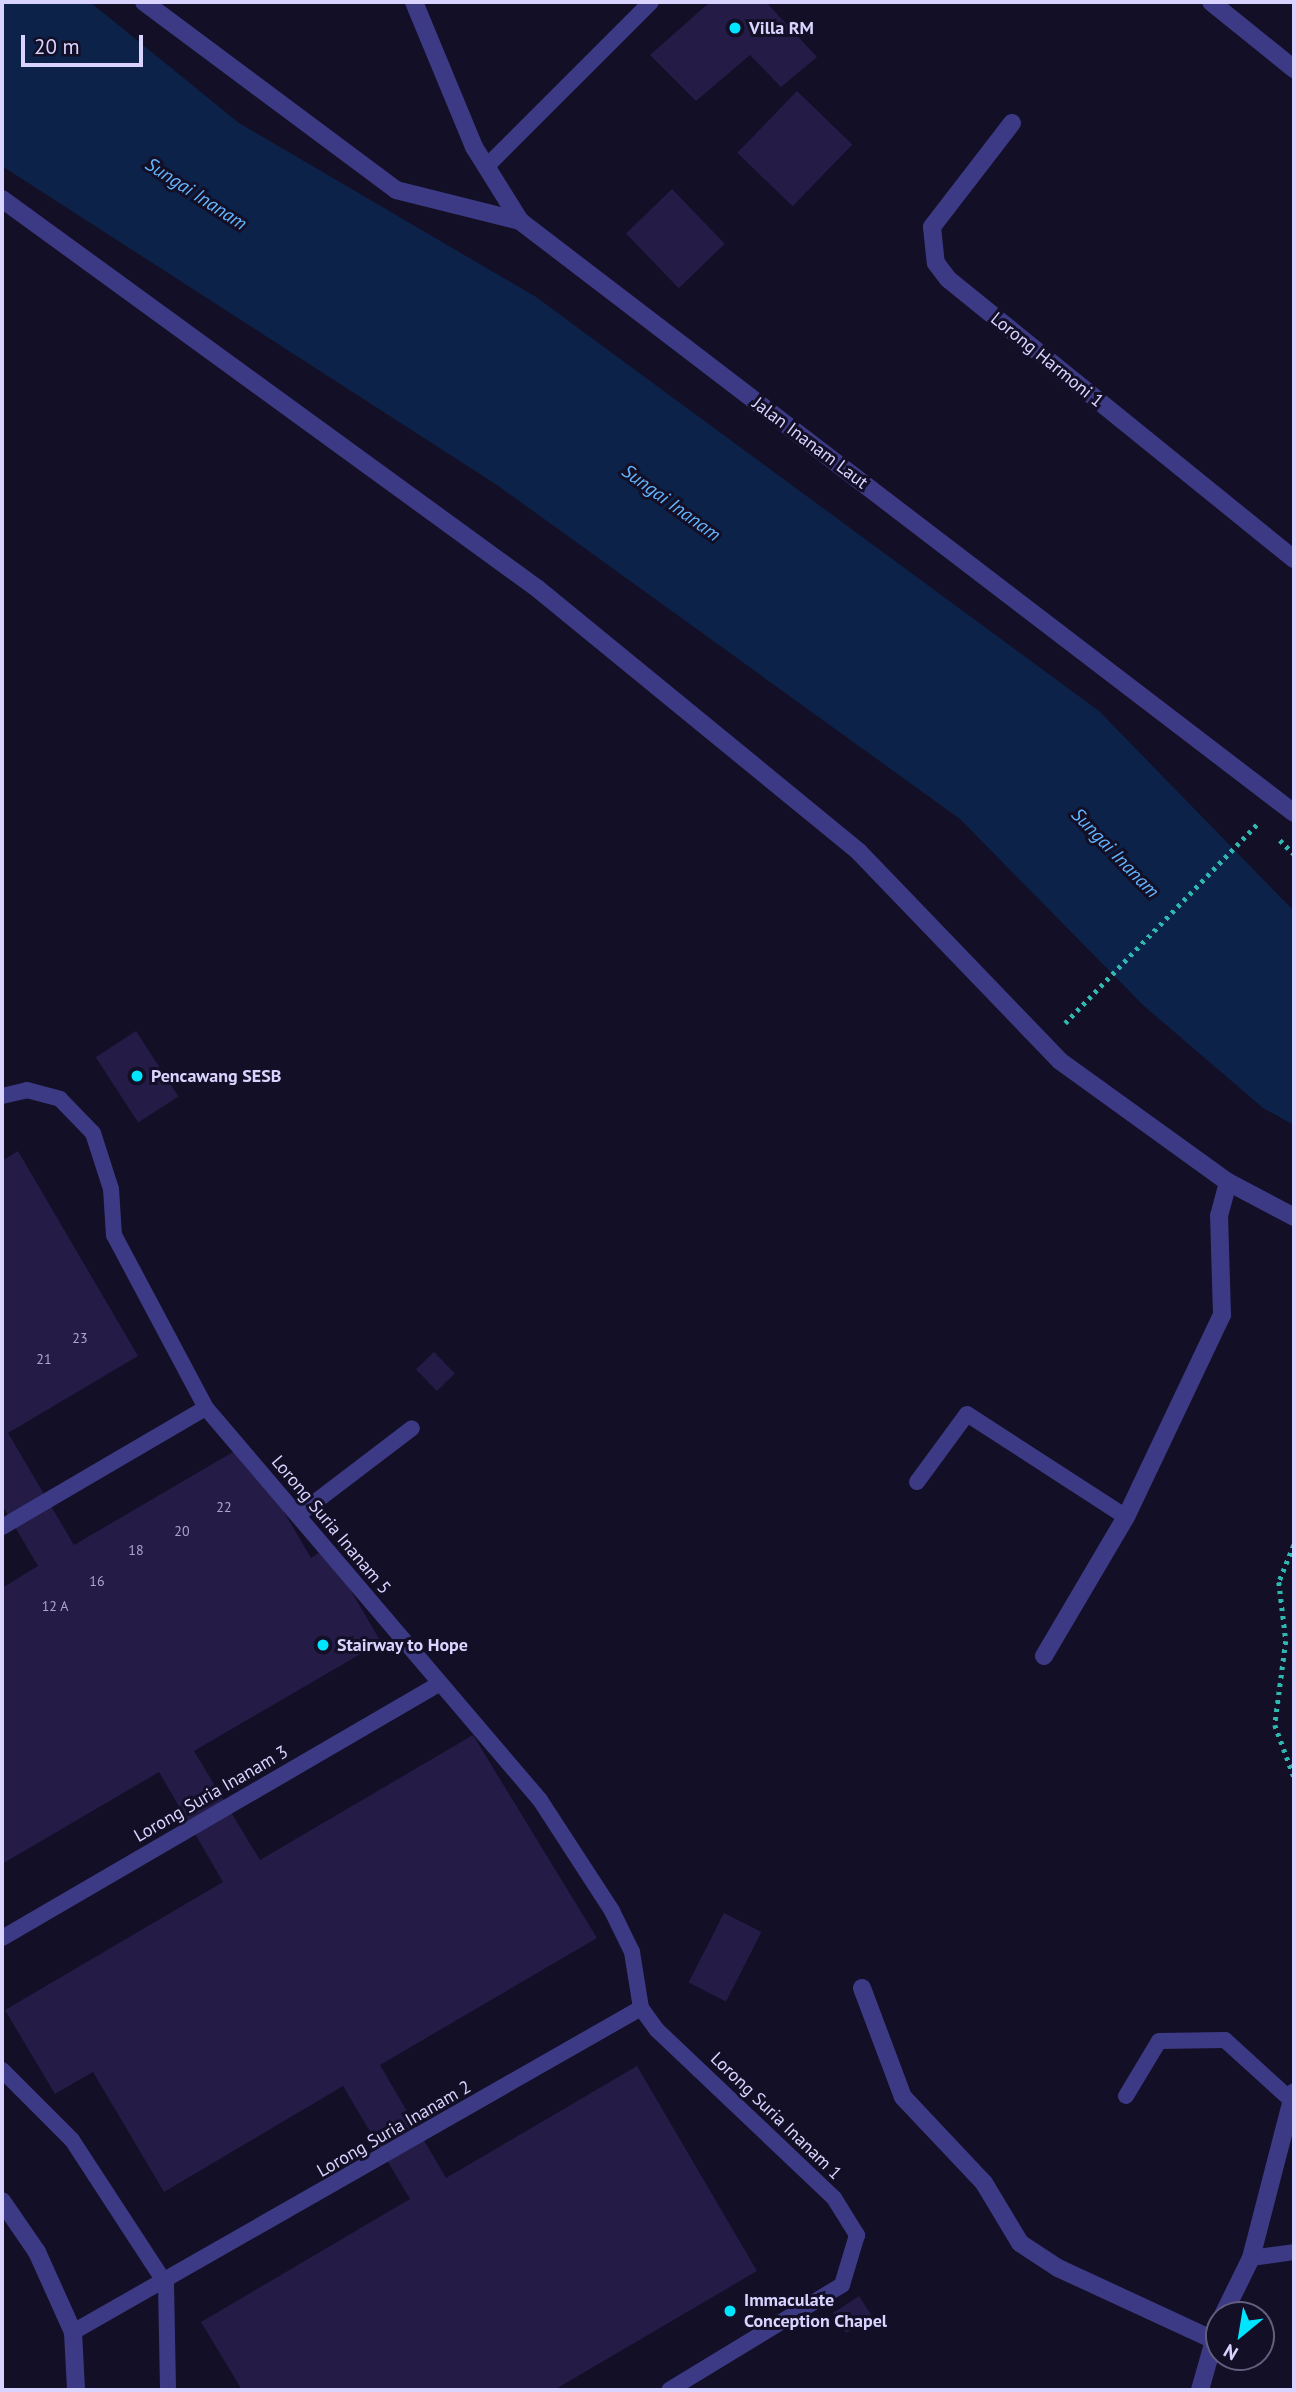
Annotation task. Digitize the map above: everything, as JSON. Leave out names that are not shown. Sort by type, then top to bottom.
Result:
[{"type":"street","points":[[144,2],[396,190],[520,221]]},
{"type":"street","name":"Jalan Inanam Laut","points":[[414,2],[474,146],[489,164],[520,221],[1294,813]]},
{"type":"street","points":[[1211,2],[1294,69]]},
{"type":"street","name":"Lorong Harmoni 1","points":[[1012,123],[932,227],[936,263],[1294,559]]},
{"type":"street","points":[[2,199],[538,589],[859,852],[1043,1045],[1228,1182],[1294,1217]]},
{"type":"street","points":[[1044,1656],[1126,1517],[1222,1315],[1219,1216],[1228,1182]]},
{"type":"street","points":[[862,1988],[903,2097],[984,2183],[1020,2243],[1058,2268],[1205,2327]]},
{"type":"street","points":[[1230,2301],[1251,2258],[1293,2096]]},
{"type":"street","points":[[2,2202],[37,2252],[73,2332],[76,2390]]},
{"type":"street","points":[[1200,2390],[1205,2371]]},
{"type":"lane","points":[[489,164],[651,2]]},
{"type":"lane","name":"Lorong Suria Inanam 5","points":[[2,1096],[27,1090],[60,1099],[93,1133],[111,1189],[114,1235],[128,1270],[206,1408],[540,1800],[612,1911],[632,1952],[641,2008]]},
{"type":"lane","points":[[2,1527],[206,1408]]},
{"type":"lane","points":[[917,1482],[967,1414],[1126,1517]]},
{"type":"lane","points":[[298,1515],[412,1428]]},
{"type":"lane","name":"Lorong Suria Inanam 3","points":[[2,1938],[439,1684]]},
{"type":"lane","name":"Lorong Suria Inanam 1","points":[[641,2008],[657,2030],[834,2198],[857,2235],[842,2285],[669,2390]]},
{"type":"lane","name":"Lorong Suria Inanam 2","points":[[73,2332],[166,2284],[641,2008]]},
{"type":"lane","points":[[1126,2096],[1159,2041],[1225,2040],[1293,2096]]},
{"type":"lane","points":[[2,2070],[72,2140],[166,2284],[168,2390]]},
{"type":"lane","points":[[1251,2258],[1294,2252]]},
{"type":"path","points":[[1043,1045],[1104,985],[1259,821]]},
{"type":"path","points":[[1294,1545],[1279,1582],[1286,1641],[1275,1726],[1294,1777]]},
{"type":"water","name":"Sungai Inanam","points":[[2,2],[90,2],[239,123],[536,297],[1099,711],[1294,911],[1294,1125],[1263,1108],[1144,1006],[960,819],[497,485],[2,166]]},
{"type":"building","name":"Villa RM","points":[[710,2],[766,2],[817,57],[781,87],[750,55],[696,101],[650,55]]},
{"type":"building","points":[[797,91],[852,144],[793,206],[737,153]]},
{"type":"building","points":[[672,189],[725,244],[679,288],[626,233]]},
{"type":"building","name":"Pencawang SESB","points":[[136,1031],[178,1096],[138,1123],[96,1057]]},
{"type":"building","points":[[18,1151],[138,1356],[8,1433],[74,1545],[245,1445],[311,1558],[326,1548],[381,1642],[194,1751],[260,1860],[473,1735],[597,1938],[380,2065],[446,2178],[637,2066],[757,2271],[554,2390],[242,2390],[201,2322],[410,2199],[343,2086],[164,2192],[93,2072],[55,2094],[5,2010],[223,1882],[159,1772],[2,1864],[2,1588],[38,1566],[2,1505],[2,1161]]},
{"type":"building","points":[[434,1352],[455,1374],[437,1391],[416,1369]]},
{"type":"building","points":[[724,1913],[761,1932],[726,2002],[689,1982]]},
{"type":"building","points":[[859,2296],[872,2316],[846,2333],[833,2313]]},
{"type":"place","name":"Villa RM","points":[[735,28]]},
{"type":"place","name":"Pencawang SESB","points":[[137,1076]]},
{"type":"place","name":"Stairway to Hope","points":[[323,1645]]},
{"type":"place","name":"Immaculate Conception Chapel","points":[[730,2311]]}]
